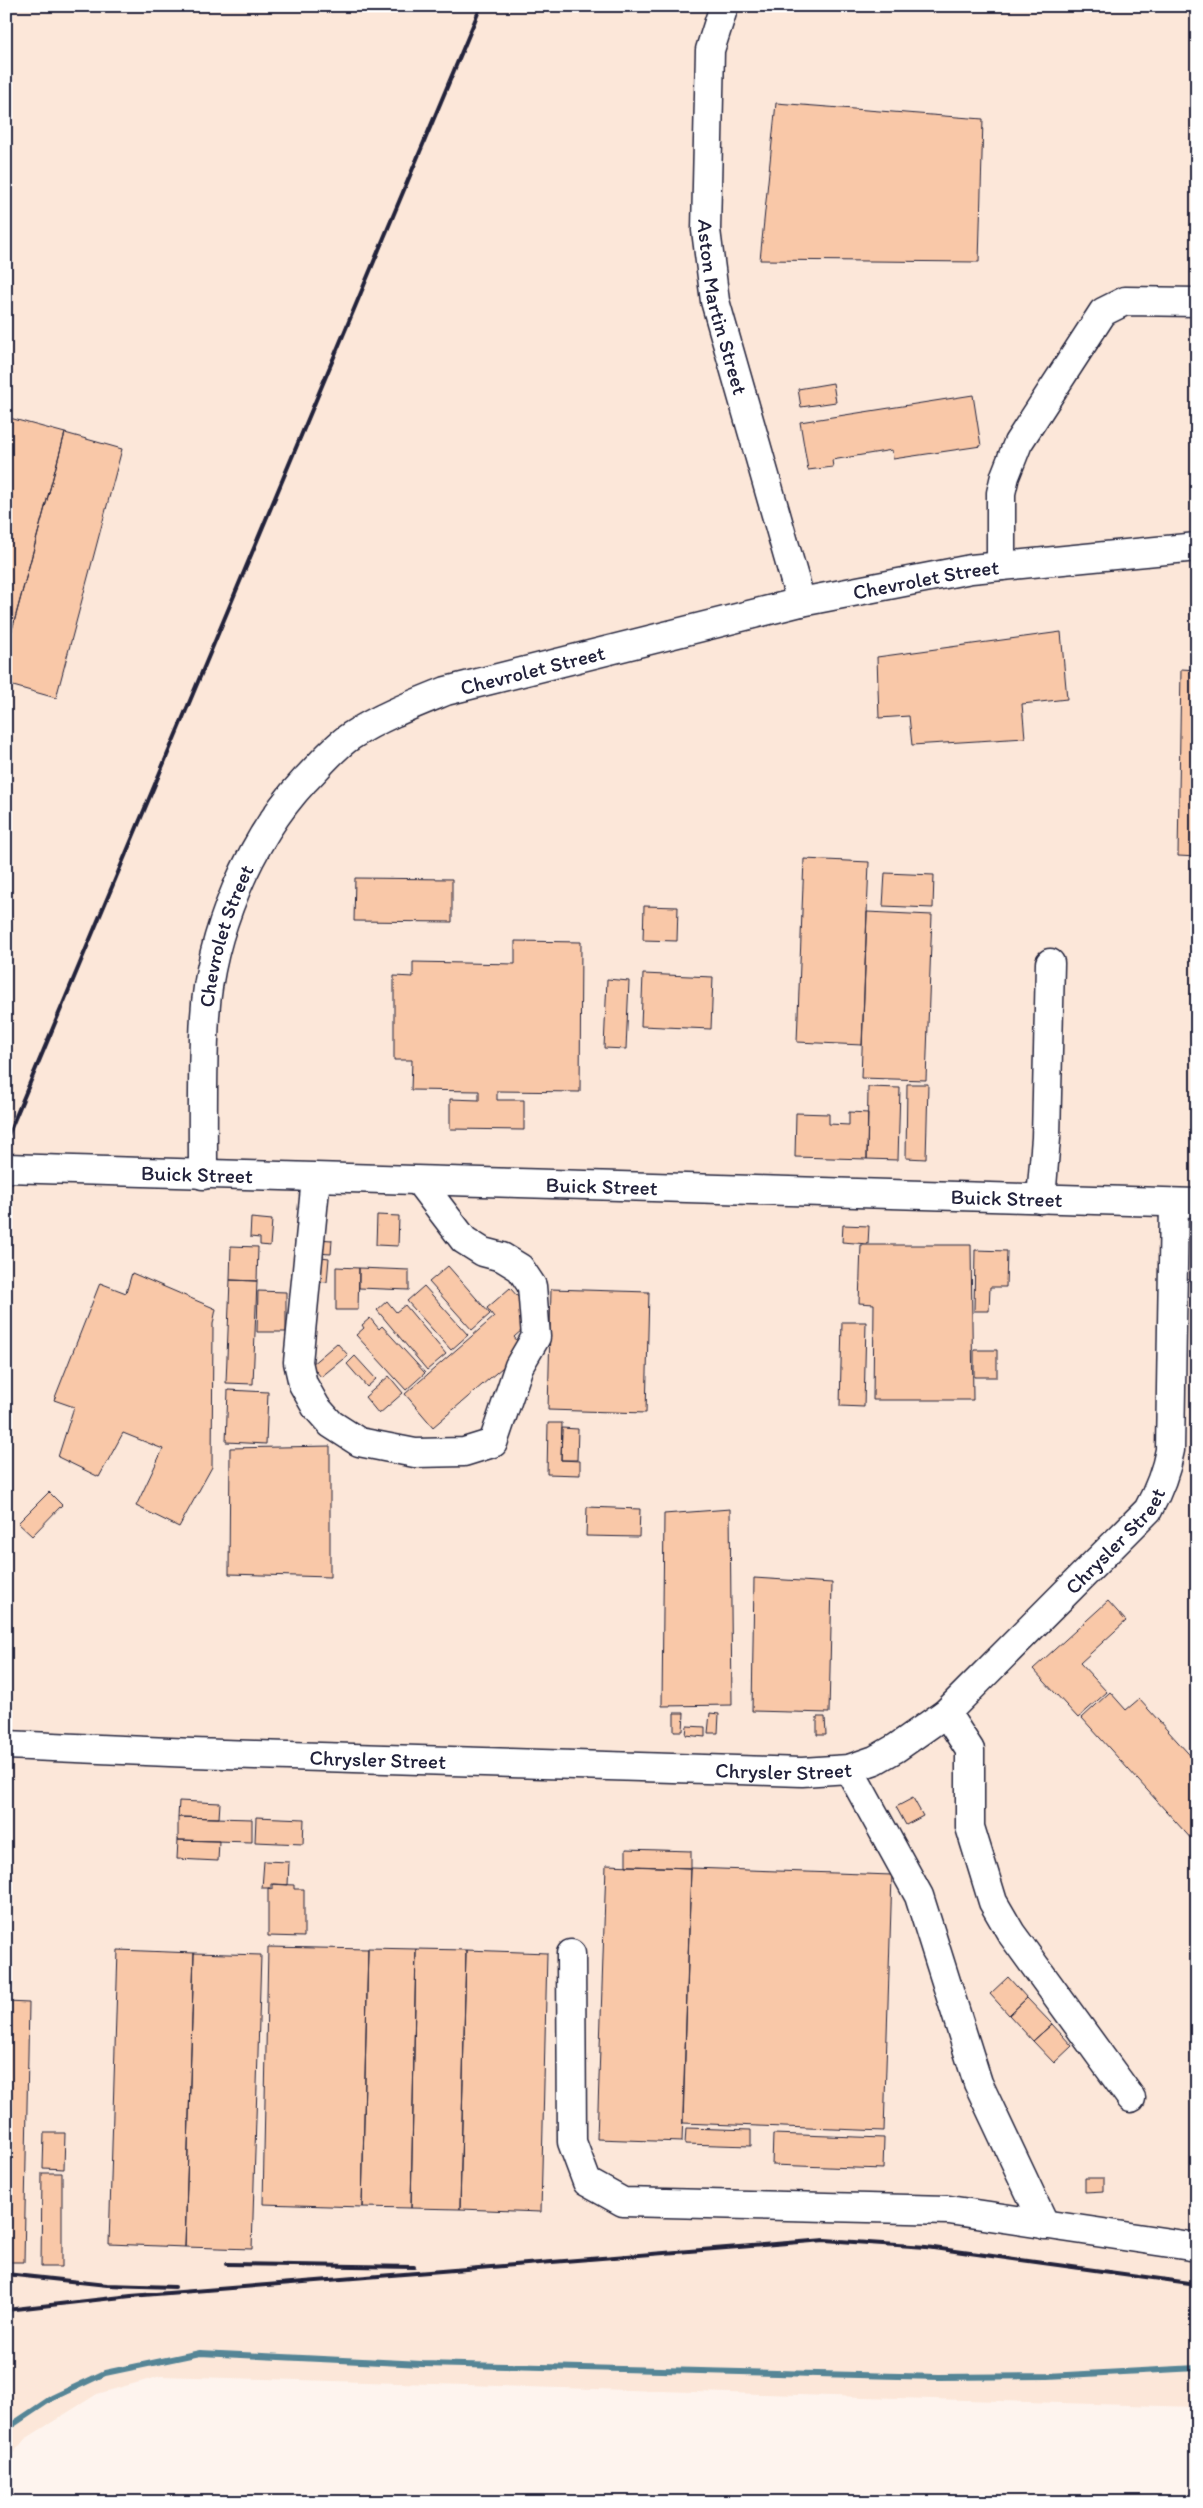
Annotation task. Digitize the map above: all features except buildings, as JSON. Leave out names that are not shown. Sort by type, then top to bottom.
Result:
[{"type":"lane","name":"Aston Martin Street","points":[[724,6],[710,50],[706,230],[710,268],[715,301],[801,602]]},
{"type":"lane","points":[[1001,566],[1001,493],[1005,476],[1018,443],[1103,312],[1125,301],[1197,302]]},
{"type":"lane","name":"Chevrolet Street","points":[[203,1175],[205,1015],[221,934],[232,900],[264,831],[294,792],[350,736],[397,711],[446,691],[801,602],[971,569],[1197,547]]},
{"type":"lane","points":[[1040,1199],[1046,1138],[1050,963]]},
{"type":"lane","name":"Buick Street","points":[[6,1168],[1186,1203]]},
{"type":"lane","points":[[316,1178],[298,1362],[303,1384],[310,1398],[331,1424],[359,1442],[415,1453],[464,1452],[493,1443],[519,1366],[536,1337],[533,1289],[520,1268],[502,1257],[483,1252],[464,1240],[418,1181]]},
{"type":"lane","name":"Chrysler Street","points":[[6,1745],[193,1753],[802,1772],[849,1769],[875,1760],[946,1713],[1148,1510],[1162,1484],[1170,1450],[1186,1203]]},
{"type":"lane","points":[[946,1713],[970,1750],[970,1827],[993,1902],[1011,1933],[1131,2098]]},
{"type":"lane","points":[[849,1769],[919,1896],[978,2083],[1045,2224]]},
{"type":"lane","points":[[570,1954],[572,2142],[587,2182],[622,2202],[949,2210],[1197,2247]]},
{"type":"shaded area","points":[[6,6],[1197,6],[1197,2407],[161,2376],[97,2394],[25,2439],[6,2462]]},
{"type":"waterway","points":[[6,2429],[52,2398],[105,2373],[200,2353],[422,2364],[939,2377],[1048,2376],[1197,2368]]},
{"type":"railway","points":[[6,1140],[481,6]]},
{"type":"railway","points":[[6,2310],[131,2296],[825,2240],[926,2247],[1197,2284]]},
{"type":"railway","points":[[226,2264],[414,2267]]},
{"type":"railway","points":[[6,2274],[107,2285],[175,2287]]}]
